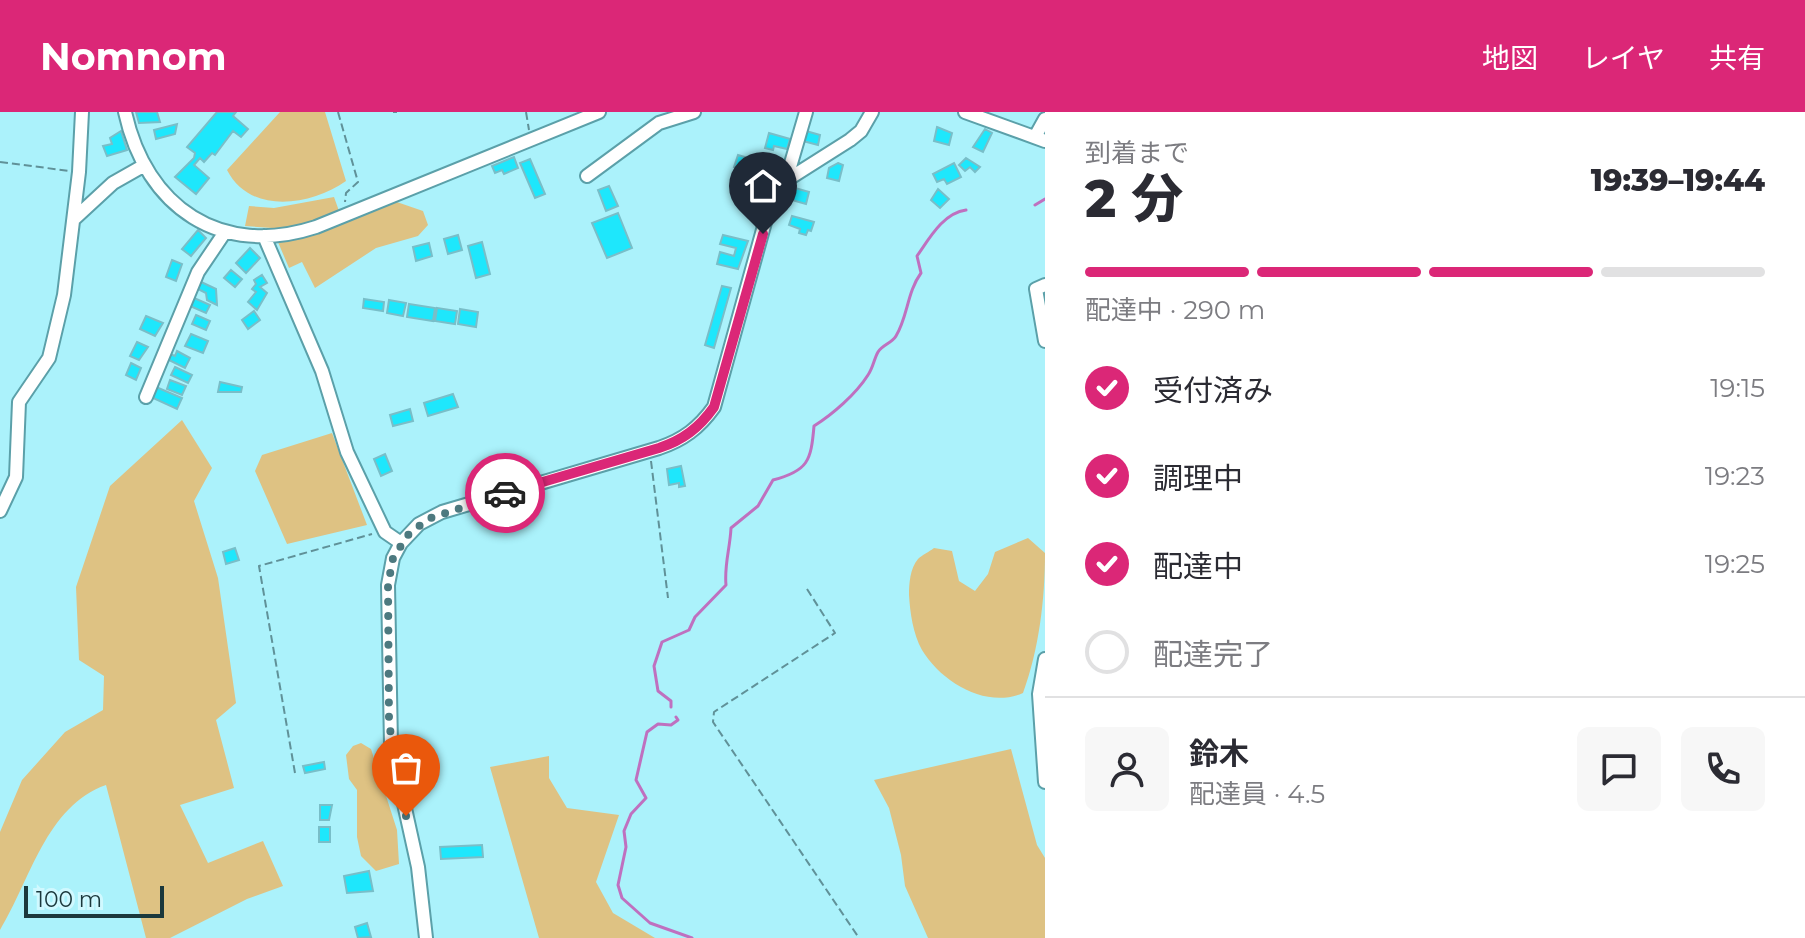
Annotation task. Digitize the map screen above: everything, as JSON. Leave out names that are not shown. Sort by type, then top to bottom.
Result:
[{"type":"street","points":[[0,511],[16,477],[19,402],[43,371],[54,341],[64,295],[79,172],[82,112]]},
{"type":"street","points":[[125,112],[133,145],[143,166],[180,211],[225,232],[276,238],[300,233],[599,112]]},
{"type":"street","points":[[587,176],[659,123],[694,112]]},
{"type":"street","points":[[426,938],[418,867],[395,769],[390,732],[388,585],[393,558],[401,543],[419,524],[442,512],[650,451],[676,442],[696,429],[714,407],[772,197],[787,177],[806,112]]},
{"type":"street","points":[[787,177],[850,140],[861,131],[872,112]]},
{"type":"street","points":[[965,112],[1040,139],[1045,119]]},
{"type":"street","points":[[74,219],[113,183],[143,166]]},
{"type":"street","points":[[146,397],[198,272],[225,232]]},
{"type":"street","points":[[264,236],[322,371],[347,452],[385,532],[401,543]]},
{"type":"street","points":[[1045,285],[1036,289],[1045,341]]},
{"type":"street","points":[[1045,659],[1039,694],[1045,782]]},
{"type":"path","points":[[338,112],[358,182],[345,195],[347,213]]},
{"type":"path","points":[[526,112],[531,140]]},
{"type":"path","points":[[0,162],[79,172]]},
{"type":"path","points":[[650,451],[668,598]]},
{"type":"path","points":[[295,773],[259,566],[385,532]]},
{"type":"path","points":[[807,589],[835,633],[714,712],[713,722],[859,938]]},
{"type":"shaded area","points":[[280,112],[325,112],[346,181],[315,196],[282,202],[250,194],[237,184],[227,170]]},
{"type":"shaded area","points":[[334,197],[343,222],[391,200],[423,211],[428,225],[418,236],[376,248],[315,288],[302,262],[289,268],[272,228],[245,226],[249,206],[274,208]]},
{"type":"shaded area","points":[[182,420],[212,468],[194,501],[218,578],[236,703],[216,720],[234,788],[180,805],[208,863],[263,841],[283,886],[247,899],[170,938],[146,938],[106,785],[85,795],[54,827],[0,930],[0,832],[22,780],[65,732],[103,710],[104,676],[79,660],[76,587],[110,486]]},
{"type":"shaded area","points":[[332,433],[367,525],[287,544],[255,471],[262,455]]},
{"type":"shaded area","points":[[1028,538],[1045,553],[1040,624],[1029,677],[1023,693],[995,698],[980,695],[966,690],[941,673],[922,650],[910,609],[912,571],[918,559],[934,548],[952,551],[959,581],[975,591],[988,574],[995,552]]},
{"type":"shaded area","points":[[361,743],[371,749],[397,830],[399,864],[376,871],[361,856],[357,837],[357,790],[349,779],[346,755],[353,746]]},
{"type":"shaded area","points":[[1011,749],[1037,845],[1045,858],[1045,938],[928,938],[905,886],[889,808],[874,780]]},
{"type":"shaded area","points":[[549,756],[549,778],[567,808],[619,815],[596,882],[613,913],[655,938],[539,938],[490,767]]},
{"type":"building","points":[[136,112],[157,112],[160,122],[139,123]]},
{"type":"building","points":[[217,112],[236,112],[233,116],[248,129],[241,137],[233,131],[215,155],[212,153],[204,162],[200,158],[194,165],[209,178],[196,194],[175,177],[194,158],[195,153],[187,147]]},
{"type":"building","points":[[177,124],[175,134],[156,139],[154,130]]},
{"type":"building","points":[[937,127],[952,133],[949,145],[934,141]]},
{"type":"building","points":[[985,129],[992,133],[983,152],[973,147]]},
{"type":"building","points":[[121,131],[127,150],[107,156],[103,146],[112,144],[110,138]]},
{"type":"building","points":[[806,131],[820,135],[818,145],[803,141]]},
{"type":"building","points":[[769,133],[790,139],[787,149],[774,146],[773,150],[765,148]]},
{"type":"building","points":[[738,155],[758,161],[754,173],[734,167]]},
{"type":"building","points":[[514,157],[518,168],[504,174],[502,170],[495,173],[492,166]]},
{"type":"building","points":[[966,158],[980,167],[975,172],[970,167],[965,171],[959,165]]},
{"type":"building","points":[[530,159],[545,194],[535,198],[520,163]]},
{"type":"building","points":[[838,163],[843,165],[839,181],[827,178],[829,168]]},
{"type":"building","points":[[954,163],[961,177],[947,184],[944,179],[937,182],[933,174]]},
{"type":"building","points":[[609,186],[618,206],[606,211],[598,190]]},
{"type":"building","points":[[795,188],[809,192],[806,204],[792,200]]},
{"type":"building","points":[[938,189],[949,199],[940,208],[931,200]]},
{"type":"building","points":[[618,213],[632,248],[607,258],[592,223]]},
{"type":"building","points":[[792,216],[814,222],[811,231],[808,230],[806,235],[799,233],[800,229],[789,225]]},
{"type":"building","points":[[198,230],[206,238],[191,256],[182,249]]},
{"type":"building","points":[[458,235],[462,250],[448,254],[444,239]]},
{"type":"building","points":[[723,235],[748,241],[738,269],[717,264],[720,252],[734,256],[736,248],[720,244]]},
{"type":"building","points":[[482,242],[490,274],[476,278],[468,246]]},
{"type":"building","points":[[429,243],[432,256],[416,261],[413,247]]},
{"type":"building","points":[[250,248],[260,258],[246,273],[236,263]]},
{"type":"building","points":[[172,260],[182,264],[176,281],[166,277]]},
{"type":"building","points":[[231,270],[242,279],[235,287],[224,278]]},
{"type":"building","points":[[262,275],[267,283],[260,287],[267,293],[257,310],[248,302],[256,292],[252,289],[256,284],[254,280]]},
{"type":"building","points":[[199,281],[216,289],[217,305],[207,300],[206,293],[196,288]]},
{"type":"building","points":[[722,286],[731,288],[714,348],[705,345]]},
{"type":"building","points":[[194,298],[210,305],[206,313],[190,306]]},
{"type":"building","points":[[364,299],[384,302],[383,311],[363,308]]},
{"type":"building","points":[[389,300],[406,303],[403,316],[387,313]]},
{"type":"building","points":[[409,304],[435,308],[433,321],[407,317]]},
{"type":"building","points":[[437,308],[457,311],[455,324],[435,321]]},
{"type":"building","points":[[460,309],[478,312],[476,327],[458,324]]},
{"type":"building","points":[[254,311],[260,320],[248,329],[242,320]]},
{"type":"building","points":[[196,315],[210,321],[206,330],[192,324]]},
{"type":"building","points":[[146,316],[163,323],[155,336],[140,329]]},
{"type":"building","points":[[191,334],[208,341],[203,353],[185,346]]},
{"type":"building","points":[[137,342],[148,347],[139,360],[130,356]]},
{"type":"building","points":[[177,351],[190,358],[185,368],[167,359],[170,354],[175,356]]},
{"type":"building","points":[[131,363],[141,368],[136,380],[126,375]]},
{"type":"building","points":[[175,367],[192,375],[188,383],[171,375]]},
{"type":"building","points":[[170,380],[186,386],[182,395],[167,389]]},
{"type":"building","points":[[220,382],[242,387],[241,392],[218,392]]},
{"type":"building","points":[[156,387],[182,398],[177,409],[151,397]]},
{"type":"building","points":[[453,394],[458,407],[428,416],[424,403]]},
{"type":"building","points":[[410,409],[413,421],[393,426],[390,415]]},
{"type":"building","points":[[385,454],[392,471],[381,476],[374,459]]},
{"type":"building","points":[[681,466],[685,486],[679,487],[679,483],[669,485],[667,469]]},
{"type":"building","points":[[235,548],[239,560],[226,564],[223,552]]},
{"type":"building","points":[[324,762],[325,769],[305,773],[303,766]]},
{"type":"building","points":[[320,805],[332,805],[329,820],[320,820]]},
{"type":"building","points":[[319,827],[330,827],[330,842],[319,842]]},
{"type":"building","points":[[482,845],[483,857],[441,859],[440,847]]},
{"type":"building","points":[[369,871],[373,891],[347,893],[344,876]]},
{"type":"building","points":[[367,923],[371,937],[358,938],[355,927]]},
{"type":"waterway","points":[[1035,205],[1045,199]]},
{"type":"waterway","points":[[671,707],[671,701],[658,691],[654,666],[662,642],[689,630],[695,617],[726,585],[731,528],[758,506],[773,480],[794,473],[806,463],[814,426],[857,389],[870,372],[878,352],[896,336],[921,273],[917,256],[944,221],[966,210]]},
{"type":"waterway","points":[[676,717],[678,720],[671,725],[658,724],[647,732],[636,780],[646,798],[631,814],[624,831],[626,847],[618,885],[622,898],[650,923],[692,938]]},
{"type":"way so far","points":[[406,816],[395,769],[389,720],[388,585],[393,558],[401,543],[419,524],[442,512],[505,493]]},
{"type":"route","points":[[505,493],[659,448],[676,442],[696,429],[714,407],[763,234]]}]
